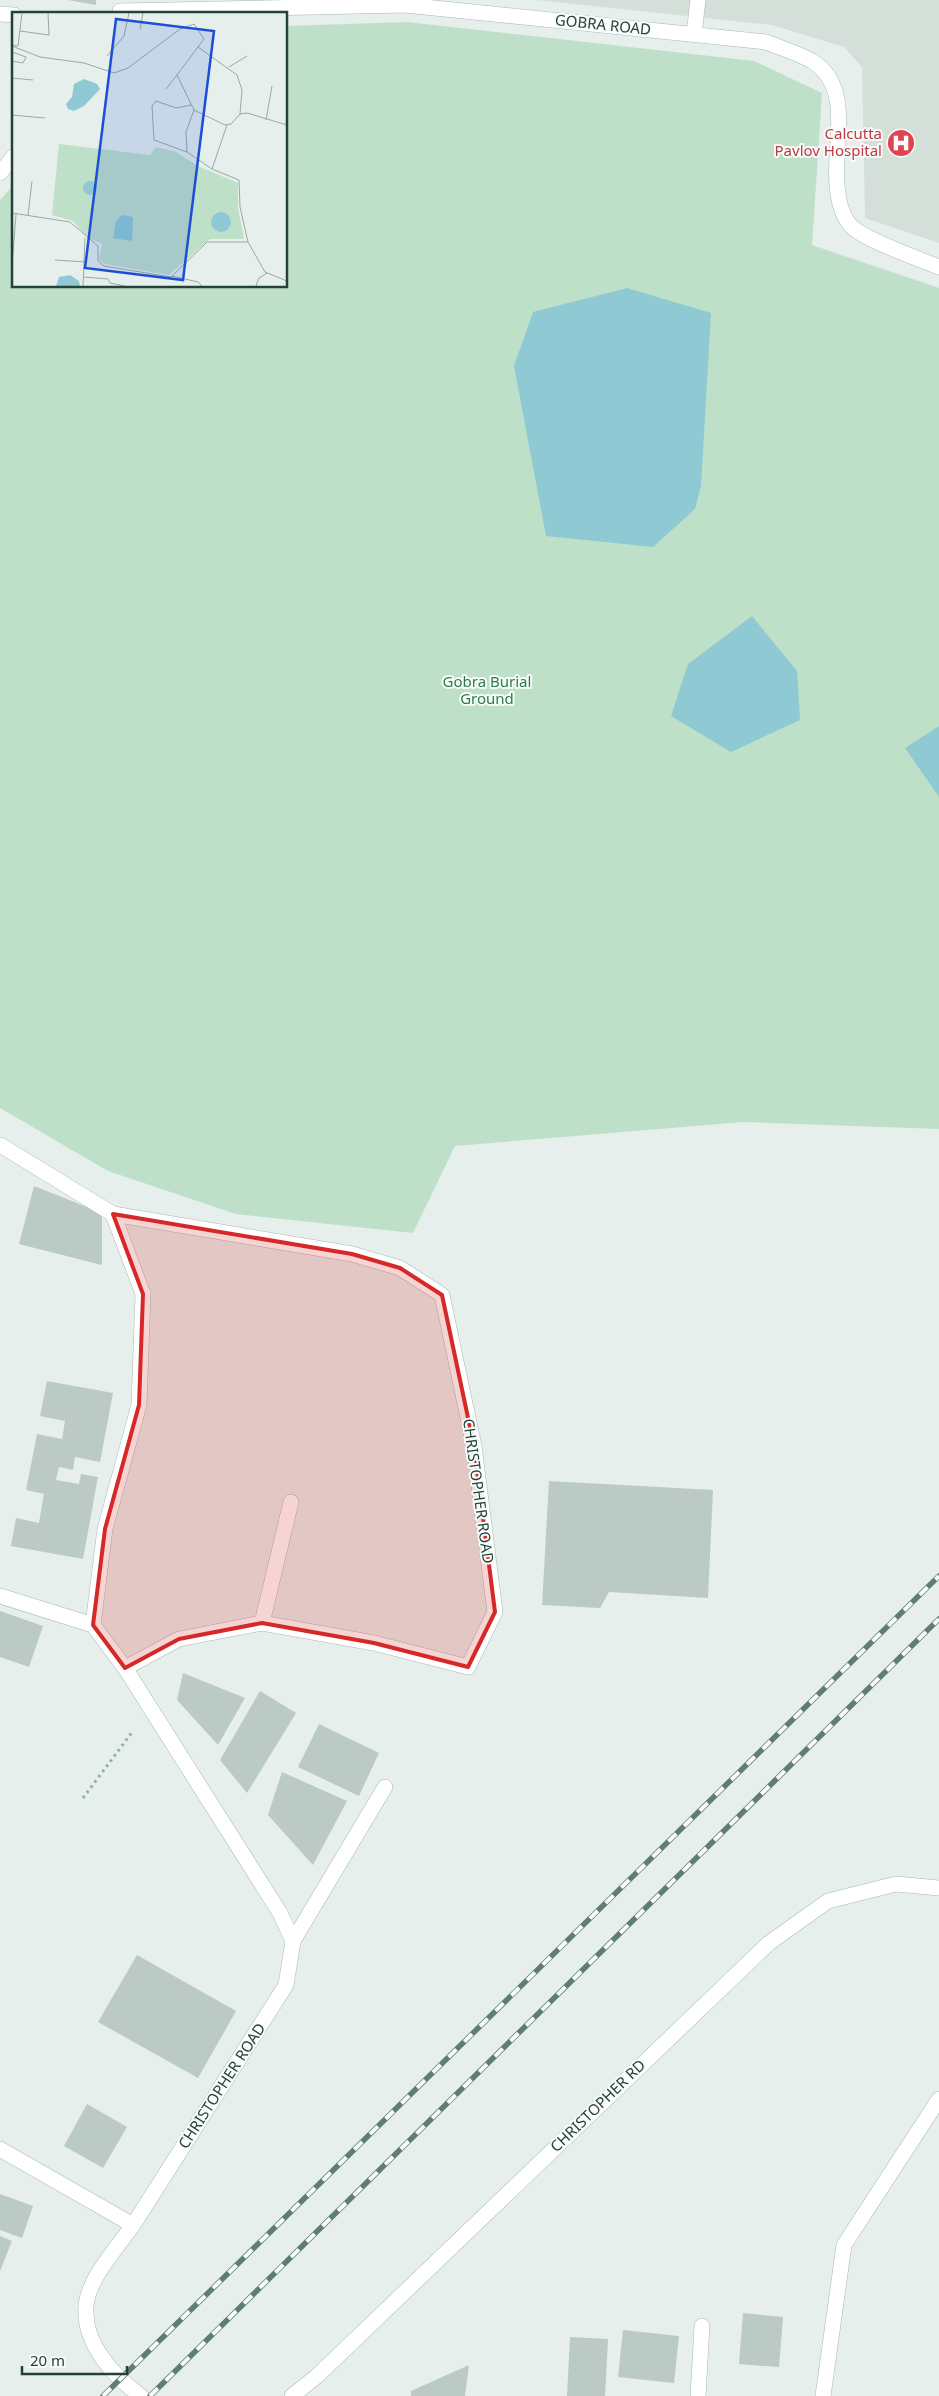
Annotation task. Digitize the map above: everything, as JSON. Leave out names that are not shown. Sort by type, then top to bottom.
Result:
[{"type":"street","points":[[694,34],[698,0]]},
{"type":"street","name":"GOBRA ROAD","points":[[119,8],[405,5],[766,42],[812,62],[832,80],[838,102],[836,176],[839,202],[850,225],[874,240],[939,267]]},
{"type":"street","points":[[0,173],[12,158]]},
{"type":"street","points":[[0,1145],[114,1214],[143,1294],[139,1405],[105,1529],[93,1626]]},
{"type":"street","name":"CHRISTOPHER ROAD","points":[[114,1214],[352,1254],[400,1268],[442,1295],[474,1446],[495,1612],[468,1667],[374,1643],[262,1624],[179,1639],[124,1668]]},
{"type":"street","points":[[262,1624],[291,1502]]},
{"type":"street","points":[[0,1596],[93,1626],[124,1668],[280,1913],[292,1941]]},
{"type":"street","name":"CHRISTOPHER ROAD","points":[[141,2396],[122,2382],[93,2344],[87,2327],[85,2307],[90,2288],[133,2225],[286,1985],[292,1941],[385,1787]]},
{"type":"street","name":"CHRISTOPHER RD","points":[[292,2396],[317,2376],[769,1943],[828,1901],[896,1884],[939,1888]]},
{"type":"street","points":[[823,2396],[844,2245],[939,2099]]},
{"type":"street","points":[[0,2149],[133,2225]]},
{"type":"street","points":[[698,2396],[702,2326]]},
{"type":"path","points":[[83,1798],[150,1708]]},
{"type":"highlighted area","points":[[113,1214],[352,1254],[400,1268],[442,1295],[474,1446],[495,1612],[468,1667],[374,1643],[262,1623],[179,1639],[125,1668],[93,1625],[105,1529],[139,1405],[143,1294]]},
{"type":"shaded area","name":"Calcutta Pavlov Hospital","points":[[537,0],[939,0],[939,243],[865,218],[862,67],[844,47],[772,25]]},
{"type":"green space","name":"Gobra Burial Ground","points":[[407,22],[754,61],[822,93],[812,245],[939,288],[939,1129],[744,1122],[455,1146],[413,1233],[236,1214],[108,1171],[0,1108],[0,200],[12,187],[12,288],[288,288],[288,26]]},
{"type":"water","points":[[627,288],[711,313],[701,486],[695,509],[653,547],[546,536],[514,366],[533,312]]},
{"type":"water","points":[[752,616],[797,671],[800,720],[731,752],[671,716],[688,664]]},
{"type":"water","points":[[939,726],[939,797],[905,748]]},
{"type":"building","points":[[68,0],[96,0],[96,5]]},
{"type":"building","points":[[34,1186],[102,1213],[102,1265],[19,1244]]},
{"type":"building","points":[[47,1381],[113,1393],[100,1462],[75,1457],[73,1470],[59,1467],[56,1480],[79,1484],[81,1474],[98,1477],[83,1559],[11,1546],[16,1518],[39,1523],[44,1494],[26,1490],[37,1434],[62,1439],[65,1421],[40,1416]]},
{"type":"building","points":[[549,1481],[713,1490],[708,1598],[609,1592],[600,1608],[542,1605]]},
{"type":"building","points":[[0,1611],[43,1626],[29,1667],[0,1657]]},
{"type":"building","points":[[183,1673],[245,1698],[218,1745],[177,1700]]},
{"type":"building","points":[[260,1691],[296,1713],[247,1793],[220,1760]]},
{"type":"building","points":[[319,1724],[379,1753],[359,1796],[298,1767]]},
{"type":"building","points":[[282,1772],[347,1801],[313,1865],[268,1815]]},
{"type":"building","points":[[137,1955],[236,2011],[198,2078],[98,2022]]},
{"type":"building","points":[[87,2104],[127,2127],[103,2168],[64,2146]]},
{"type":"building","points":[[0,2194],[33,2206],[22,2238],[0,2230]]},
{"type":"building","points":[[0,2236],[12,2241],[0,2271]]},
{"type":"building","points":[[743,2313],[783,2317],[779,2367],[739,2364]]},
{"type":"building","points":[[623,2330],[679,2336],[674,2383],[618,2377]]},
{"type":"building","points":[[570,2337],[608,2339],[605,2396],[567,2396]]},
{"type":"building","points":[[469,2365],[465,2396],[411,2396],[411,2391]]},
{"type":"railway","points":[[103,2396],[939,1576]]},
{"type":"railway","points":[[150,2396],[939,1619]]},
{"type":"place","name":"Calcutta Pavlov Hospital","points":[[901,143]]}]
